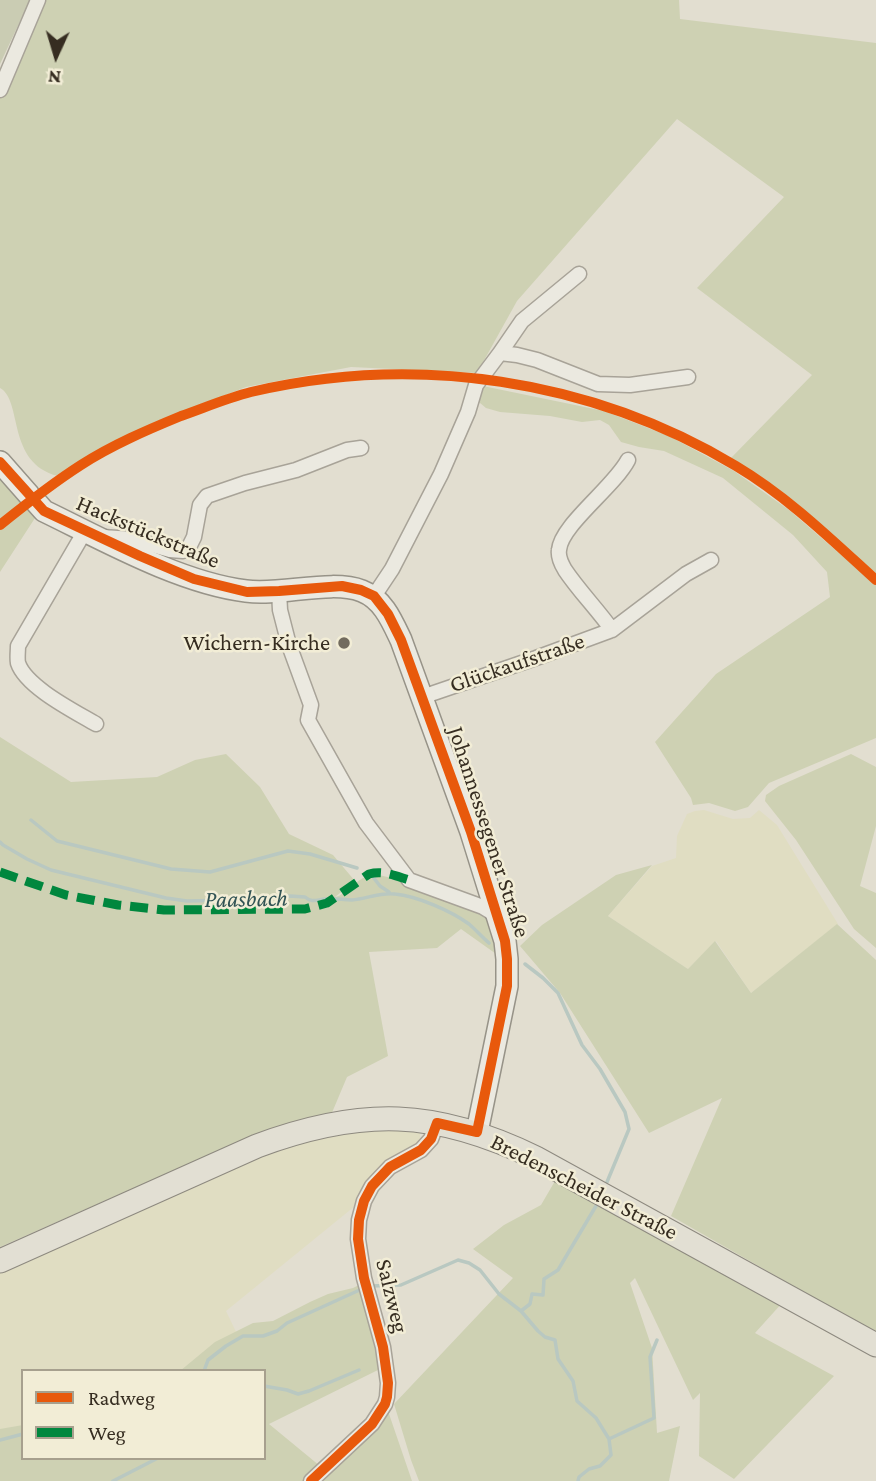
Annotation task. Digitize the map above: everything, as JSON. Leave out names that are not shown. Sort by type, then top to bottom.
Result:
[{"type":"main road","name":"Bredenscheider Straße","points":[[0,1261],[283,1137],[358,1120],[384,1118],[437,1123],[477,1132],[536,1158],[876,1345]]},
{"type":"street","points":[[0,90],[38,0]]},
{"type":"street","points":[[373,596],[392,569],[429,498],[456,441],[476,385],[522,321],[579,274]]},
{"type":"street","points":[[500,353],[537,360],[598,384],[630,385],[688,377]]},
{"type":"street","points":[[96,724],[50,696],[24,675],[18,661],[18,646],[92,534],[183,551],[189,547],[194,537],[200,505],[208,496],[244,483],[296,470],[347,450],[361,448]]},
{"type":"street","name":"Glückaufstraße","points":[[612,630],[564,568],[558,552],[562,538],[622,471],[628,460]]},
{"type":"street","name":"Hackstückstraße","points":[[0,462],[44,511],[194,579],[247,592],[342,586],[373,596]]},
{"type":"street","name":"Glückaufstraße","points":[[422,696],[612,630],[686,574],[711,560]]},
{"type":"street","points":[[279,591],[280,610],[289,645],[311,705],[308,719],[366,823],[410,880],[483,907],[496,915]]},
{"type":"street","name":"Johannessegener Straße","points":[[373,596],[388,614],[401,640],[471,832],[506,947],[507,986],[477,1132]]},
{"type":"street","name":"Salzweg","points":[[310,1481],[372,1424],[385,1404],[388,1391],[383,1347],[364,1278],[358,1239],[359,1220],[364,1200],[372,1186],[390,1167],[421,1150],[430,1139],[437,1123]]},
{"type":"shaded area","points":[[704,810],[733,819],[750,818],[759,810],[777,825],[838,924],[751,993],[716,941],[688,969],[608,916],[652,866],[676,858],[677,836],[687,814]]},
{"type":"shaded area","points":[[388,1128],[412,1129],[420,1133],[420,1143],[355,1206],[226,1311],[238,1336],[185,1369],[21,1369],[21,1434],[0,1437],[0,1271],[214,1174],[296,1144],[340,1134]]},
{"type":"green space","points":[[0,0],[30,0],[0,64]]},
{"type":"green space","points":[[44,0],[679,0],[680,19],[876,43],[876,575],[780,491],[731,458],[812,375],[697,288],[784,197],[677,119],[517,301],[477,373],[351,367],[246,387],[152,424],[58,476],[42,469],[30,458],[23,446],[11,405],[0,388],[0,94]]},
{"type":"green space","points":[[478,385],[604,411],[669,436],[734,471],[789,510],[876,585],[876,738],[769,783],[748,807],[735,811],[709,803],[693,805],[655,742],[716,674],[830,597],[827,572],[793,535],[723,478],[664,451],[621,442],[609,425],[600,420],[582,422],[486,408],[474,398]]},
{"type":"green space","points":[[0,477],[35,518],[0,572]]},
{"type":"green space","points":[[0,737],[71,782],[157,777],[195,760],[226,754],[260,787],[289,834],[333,855],[355,881],[335,897],[371,875],[395,879],[490,917],[499,956],[461,929],[437,948],[369,952],[388,1056],[347,1077],[331,1115],[247,1138],[0,1247]]},
{"type":"green space","points":[[851,754],[876,767],[876,826],[860,886],[876,893],[876,948],[854,929],[796,840],[765,801],[766,795],[779,786]]},
{"type":"green space","points":[[652,865],[608,916],[688,969],[715,941],[751,993],[837,924],[876,960],[876,1331],[671,1216],[722,1098],[649,1133],[560,993],[520,946],[542,925],[616,875]]},
{"type":"green space","points":[[555,1181],[783,1302],[755,1333],[834,1376],[734,1479],[699,1456],[700,1393],[693,1400],[635,1278],[630,1283],[652,1348],[657,1433],[680,1426],[669,1481],[419,1481],[394,1404],[513,1278],[473,1249],[504,1225],[541,1205]]},
{"type":"green space","points":[[361,1284],[360,1292],[382,1368],[269,1424],[320,1466],[304,1481],[0,1481],[0,1429],[21,1425],[21,1460],[266,1460],[266,1369],[182,1369],[215,1342],[253,1323],[273,1321],[328,1294]]},
{"type":"green space","points":[[388,1411],[412,1481],[322,1481],[375,1430]]},
{"type":"waterway","points":[[31,820],[57,841],[171,869],[210,872],[288,851],[310,854],[357,868]]},
{"type":"waterway","name":"Paasbach","points":[[0,842],[51,870],[187,901],[290,896],[305,897],[312,901],[352,900],[384,894],[404,895],[453,914],[469,924],[489,943]]},
{"type":"waterway","points":[[373,877],[389,892]]},
{"type":"waterway","name":"Paasbach","points":[[525,964],[558,993],[582,1045],[600,1069],[625,1112],[629,1129],[607,1182]]},
{"type":"waterway","name":"Paasbach","points":[[521,1311],[530,1304],[532,1294],[543,1295],[544,1279],[558,1270],[596,1206]]},
{"type":"waterway","points":[[371,1286],[401,1285],[458,1260],[469,1263],[480,1270],[499,1294],[521,1311],[538,1331],[555,1340],[558,1359],[573,1381],[577,1401],[596,1418],[609,1439],[611,1455],[600,1466],[589,1469],[578,1481]]},
{"type":"waterway","points":[[205,1369],[208,1360],[243,1336],[263,1336],[277,1331],[287,1323],[364,1288]]},
{"type":"waterway","points":[[609,1439],[654,1418],[650,1357],[657,1340]]},
{"type":"waterway","points":[[266,1386],[298,1394],[359,1370]]},
{"type":"waterway","points":[[0,1440],[21,1435]]},
{"type":"waterway","points":[[113,1481],[154,1460]]},
{"type":"marked path","points":[[0,872],[66,895],[164,910],[305,909],[327,903],[369,874],[384,873],[409,880]]},
{"type":"cycle path","points":[[0,525],[60,479],[105,451],[155,427],[224,400],[313,380],[376,375],[439,375],[501,382],[562,394],[622,412],[680,436],[736,466],[774,491],[876,580]]},
{"type":"cycle path","points":[[0,462],[44,511],[194,579],[247,592],[342,586],[374,596],[388,614],[401,640],[471,832],[505,941],[507,986],[477,1132],[437,1123],[431,1139],[421,1150],[390,1167],[372,1186],[364,1201],[358,1239],[364,1278],[383,1347],[388,1383],[387,1397],[372,1424],[311,1481]]},
{"type":"place","name":"Wichern-Kirche","points":[[344,643]]}]
